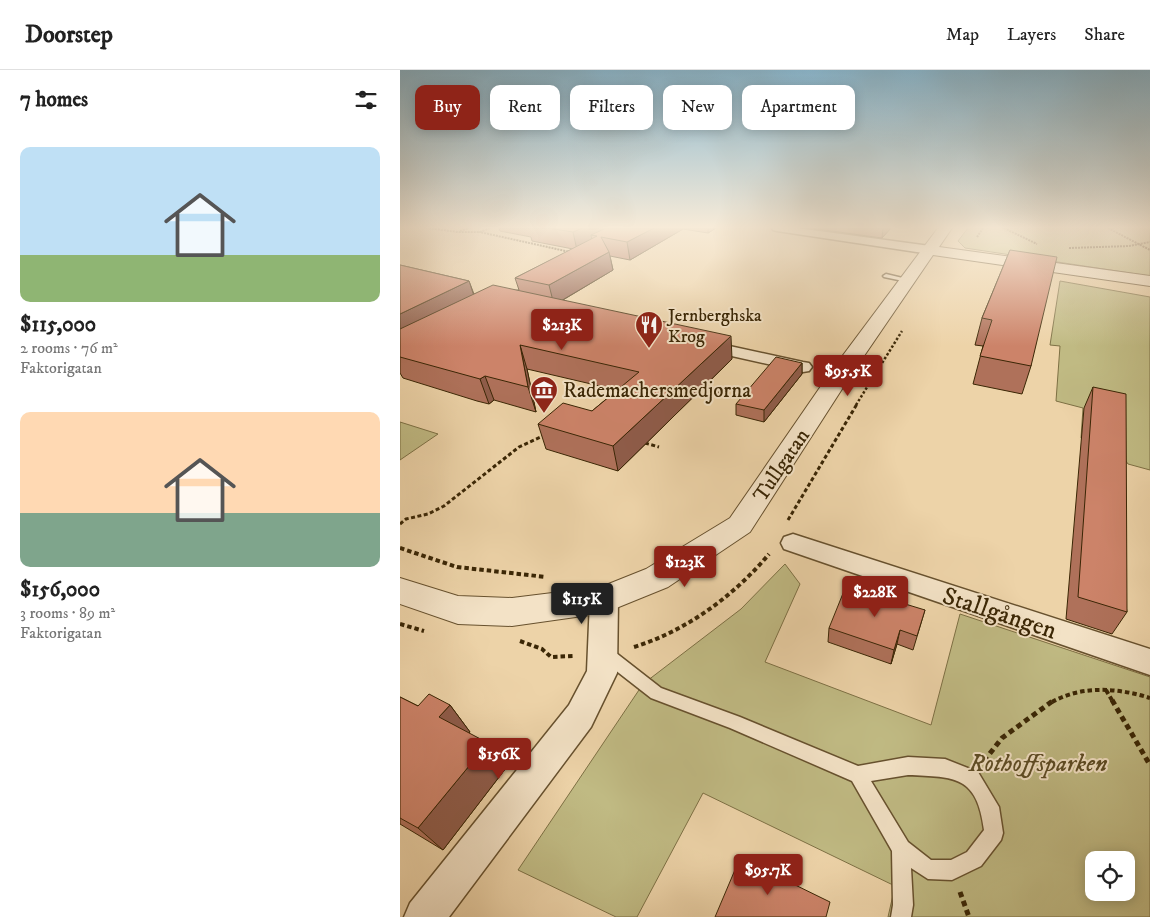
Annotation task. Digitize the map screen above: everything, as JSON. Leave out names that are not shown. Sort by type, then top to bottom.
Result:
[{"type":"street","name":"Tullgatan","points":[[400,592],[458,610],[512,612],[604,600],[657,578],[740,526],[840,376],[897,278],[909,268]]},
{"type":"street","points":[[1054,268],[1150,281]]},
{"type":"street","points":[[688,342],[803,367]]},
{"type":"street","name":"Stallgången","points":[[793,543],[1150,662]]},
{"type":"street","points":[[424,917],[580,716],[602,673],[604,600]]},
{"type":"lane","points":[[602,652],[656,693],[734,722],[858,775],[908,766],[946,768],[972,778],[990,807],[994,833],[974,859],[952,870],[928,869],[901,849],[858,775]]},
{"type":"lane","points":[[900,917],[904,905],[901,849]]},
{"type":"path","points":[[692,386],[720,393]]},
{"type":"path","points":[[400,524],[406,519],[428,514],[444,506],[519,447],[549,433]]},
{"type":"path","points":[[642,442],[659,447]]},
{"type":"path","points":[[531,644],[542,649],[551,657],[561,658],[602,652]]},
{"type":"path","points":[[972,778],[1002,738],[1054,700],[1092,689],[1131,692],[1150,698]]},
{"type":"path","points":[[1105,690],[1150,765]]},
{"type":"green space","points":[[1094,268],[1150,268],[1150,276]]},
{"type":"green space","points":[[1060,281],[1150,297],[1150,470],[1128,464],[1115,445],[1081,438],[1083,408],[1056,401],[1060,346],[1050,345]]},
{"type":"green space","points":[[400,422],[438,434],[400,460]]},
{"type":"green space","name":"Rothoffsparken","points":[[785,564],[800,584],[765,662],[931,725],[960,614],[1150,677],[1150,917],[888,917],[895,886],[703,793],[637,917],[616,917],[518,870],[643,684],[741,609]]},
{"type":"building","points":[[400,268],[411,268],[469,281],[400,314]]},
{"type":"building","points":[[535,268],[581,268],[549,285],[515,278]]},
{"type":"building","points":[[1003,268],[1054,268],[1031,366],[980,356],[992,320],[982,318]]},
{"type":"building","points":[[493,285],[731,336],[613,446],[538,424],[563,403],[592,411],[639,372],[520,345],[528,387],[485,376],[480,379],[400,357],[400,329]]},
{"type":"building","points":[[776,357],[802,363],[764,410],[736,404]]},
{"type":"building","points":[[1093,387],[1126,394],[1127,612],[1078,597]]},
{"type":"building","points":[[846,586],[925,610],[917,636],[900,630],[894,650],[829,628]]},
{"type":"building","points":[[429,694],[450,705],[439,717],[488,743],[418,828],[400,818],[400,697],[418,706]]},
{"type":"building","points":[[740,858],[830,902],[826,917],[715,917]]},
{"type":"place","name":"Jernberghska Krog","points":[[649,349]]},
{"type":"place","name":"Rademachersmedjorna","points":[[544,414]]}]
